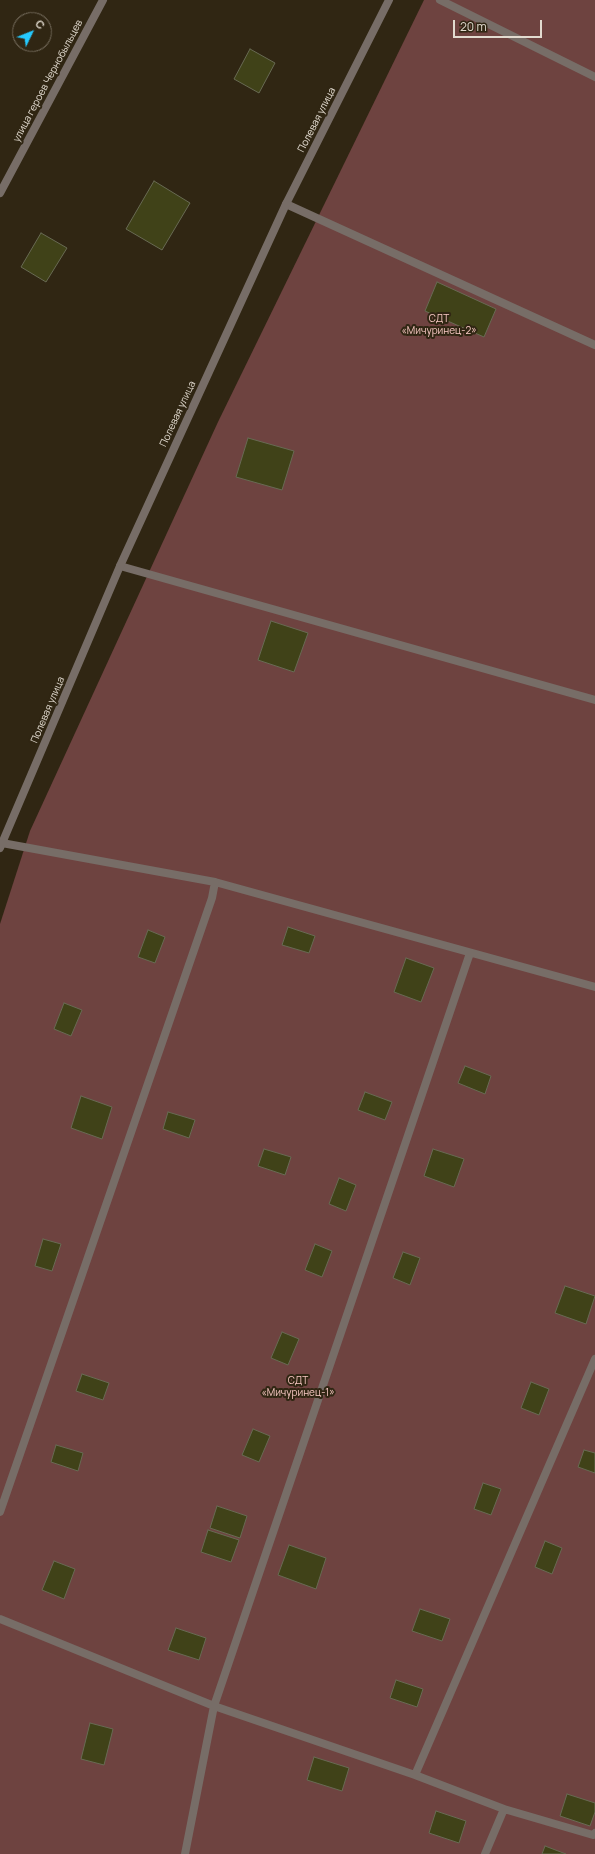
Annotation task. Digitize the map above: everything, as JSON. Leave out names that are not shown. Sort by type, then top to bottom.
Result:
[{"type":"street","name":"улица героев Чернобыльцев","points":[[0,193],[103,0]]},
{"type":"street","name":"Полевая улица","points":[[1,846],[120,566],[286,204],[389,0]]},
{"type":"street","points":[[440,0],[595,77]]},
{"type":"street","points":[[286,204],[595,345]]},
{"type":"street","points":[[120,566],[595,700]]},
{"type":"street","points":[[1,846],[215,882],[595,988]]},
{"type":"street","points":[[0,1512],[212,898],[215,882]]},
{"type":"street","points":[[185,1854],[214,1706],[470,954]]},
{"type":"street","points":[[415,1775],[595,1359]]},
{"type":"street","points":[[0,1618],[214,1706],[415,1775],[504,1808],[593,1835],[595,1833]]},
{"type":"street","points":[[486,1854],[504,1808]]},
{"type":"green space","name":"СДТ «Мичуринец-1»","points":[[424,0],[595,0],[595,1854],[0,1854],[0,924],[30,831],[218,422]]},
{"type":"building","points":[[250,49],[275,63],[259,93],[234,79]]},
{"type":"building","points":[[154,181],[190,203],[162,250],[126,229]]},
{"type":"building","points":[[41,233],[67,248],[46,282],[21,267]]},
{"type":"building","points":[[437,282],[496,309],[484,337],[425,311]]},
{"type":"building","points":[[248,438],[294,451],[282,490],[236,477]]},
{"type":"building","points":[[271,621],[308,633],[294,672],[258,660]]},
{"type":"building","points":[[288,927],[315,936],[309,953],[282,945]]},
{"type":"building","points":[[148,930],[165,937],[155,963],[138,957]]},
{"type":"building","points":[[406,958],[434,968],[421,1002],[394,992]]},
{"type":"building","points":[[64,1003],[82,1010],[71,1036],[54,1029]]},
{"type":"building","points":[[465,1066],[491,1076],[485,1094],[458,1083]]},
{"type":"building","points":[[365,1092],[392,1102],[385,1120],[358,1110]]},
{"type":"building","points":[[81,1096],[112,1107],[102,1139],[71,1128]]},
{"type":"building","points":[[168,1112],[195,1120],[189,1138],[163,1129]]},
{"type":"building","points":[[264,1149],[291,1157],[285,1175],[258,1166]]},
{"type":"building","points":[[433,1149],[464,1159],[454,1187],[424,1176]]},
{"type":"building","points":[[339,1178],[356,1185],[346,1211],[329,1204]]},
{"type":"building","points":[[43,1239],[61,1244],[52,1271],[35,1266]]},
{"type":"building","points":[[315,1244],[332,1251],[322,1277],[305,1270]]},
{"type":"building","points":[[403,1252],[420,1258],[410,1285],[393,1278]]},
{"type":"building","points":[[565,1286],[595,1296],[586,1324],[555,1313]]},
{"type":"building","points":[[282,1332],[299,1339],[288,1365],[271,1358]]},
{"type":"building","points":[[82,1374],[109,1383],[103,1400],[76,1391]]},
{"type":"building","points":[[531,1382],[549,1389],[539,1415],[521,1408]]},
{"type":"building","points":[[253,1429],[270,1436],[259,1462],[242,1455]]},
{"type":"building","points":[[56,1445],[83,1453],[78,1471],[51,1462]]},
{"type":"building","points":[[584,1450],[595,1453],[595,1473],[578,1467]]},
{"type":"building","points":[[483,1483],[501,1489],[491,1515],[474,1509]]},
{"type":"building","points":[[217,1506],[247,1516],[240,1538],[210,1528]]},
{"type":"building","points":[[208,1530],[239,1540],[231,1562],[201,1552]]},
{"type":"building","points":[[545,1541],[562,1548],[552,1574],[535,1567]]},
{"type":"building","points":[[289,1545],[326,1558],[316,1589],[278,1575]]},
{"type":"building","points":[[54,1561],[75,1569],[64,1599],[42,1590]]},
{"type":"building","points":[[420,1609],[450,1619],[442,1641],[412,1631]]},
{"type":"building","points":[[176,1628],[206,1638],[199,1660],[168,1650]]},
{"type":"building","points":[[396,1680],[423,1689],[417,1707],[390,1698]]},
{"type":"building","points":[[90,1723],[113,1729],[104,1765],[81,1759]]},
{"type":"building","points":[[314,1757],[349,1768],[342,1791],[307,1780]]},
{"type":"building","points":[[567,1794],[595,1803],[595,1812],[590,1826],[560,1816]]},
{"type":"building","points":[[436,1811],[466,1821],[459,1843],[429,1833]]},
{"type":"building","points":[[545,1846],[566,1854],[542,1854]]},
{"type":"park label","name":"СДТ «Мичуринец-2»","points":[[439,324]]}]
